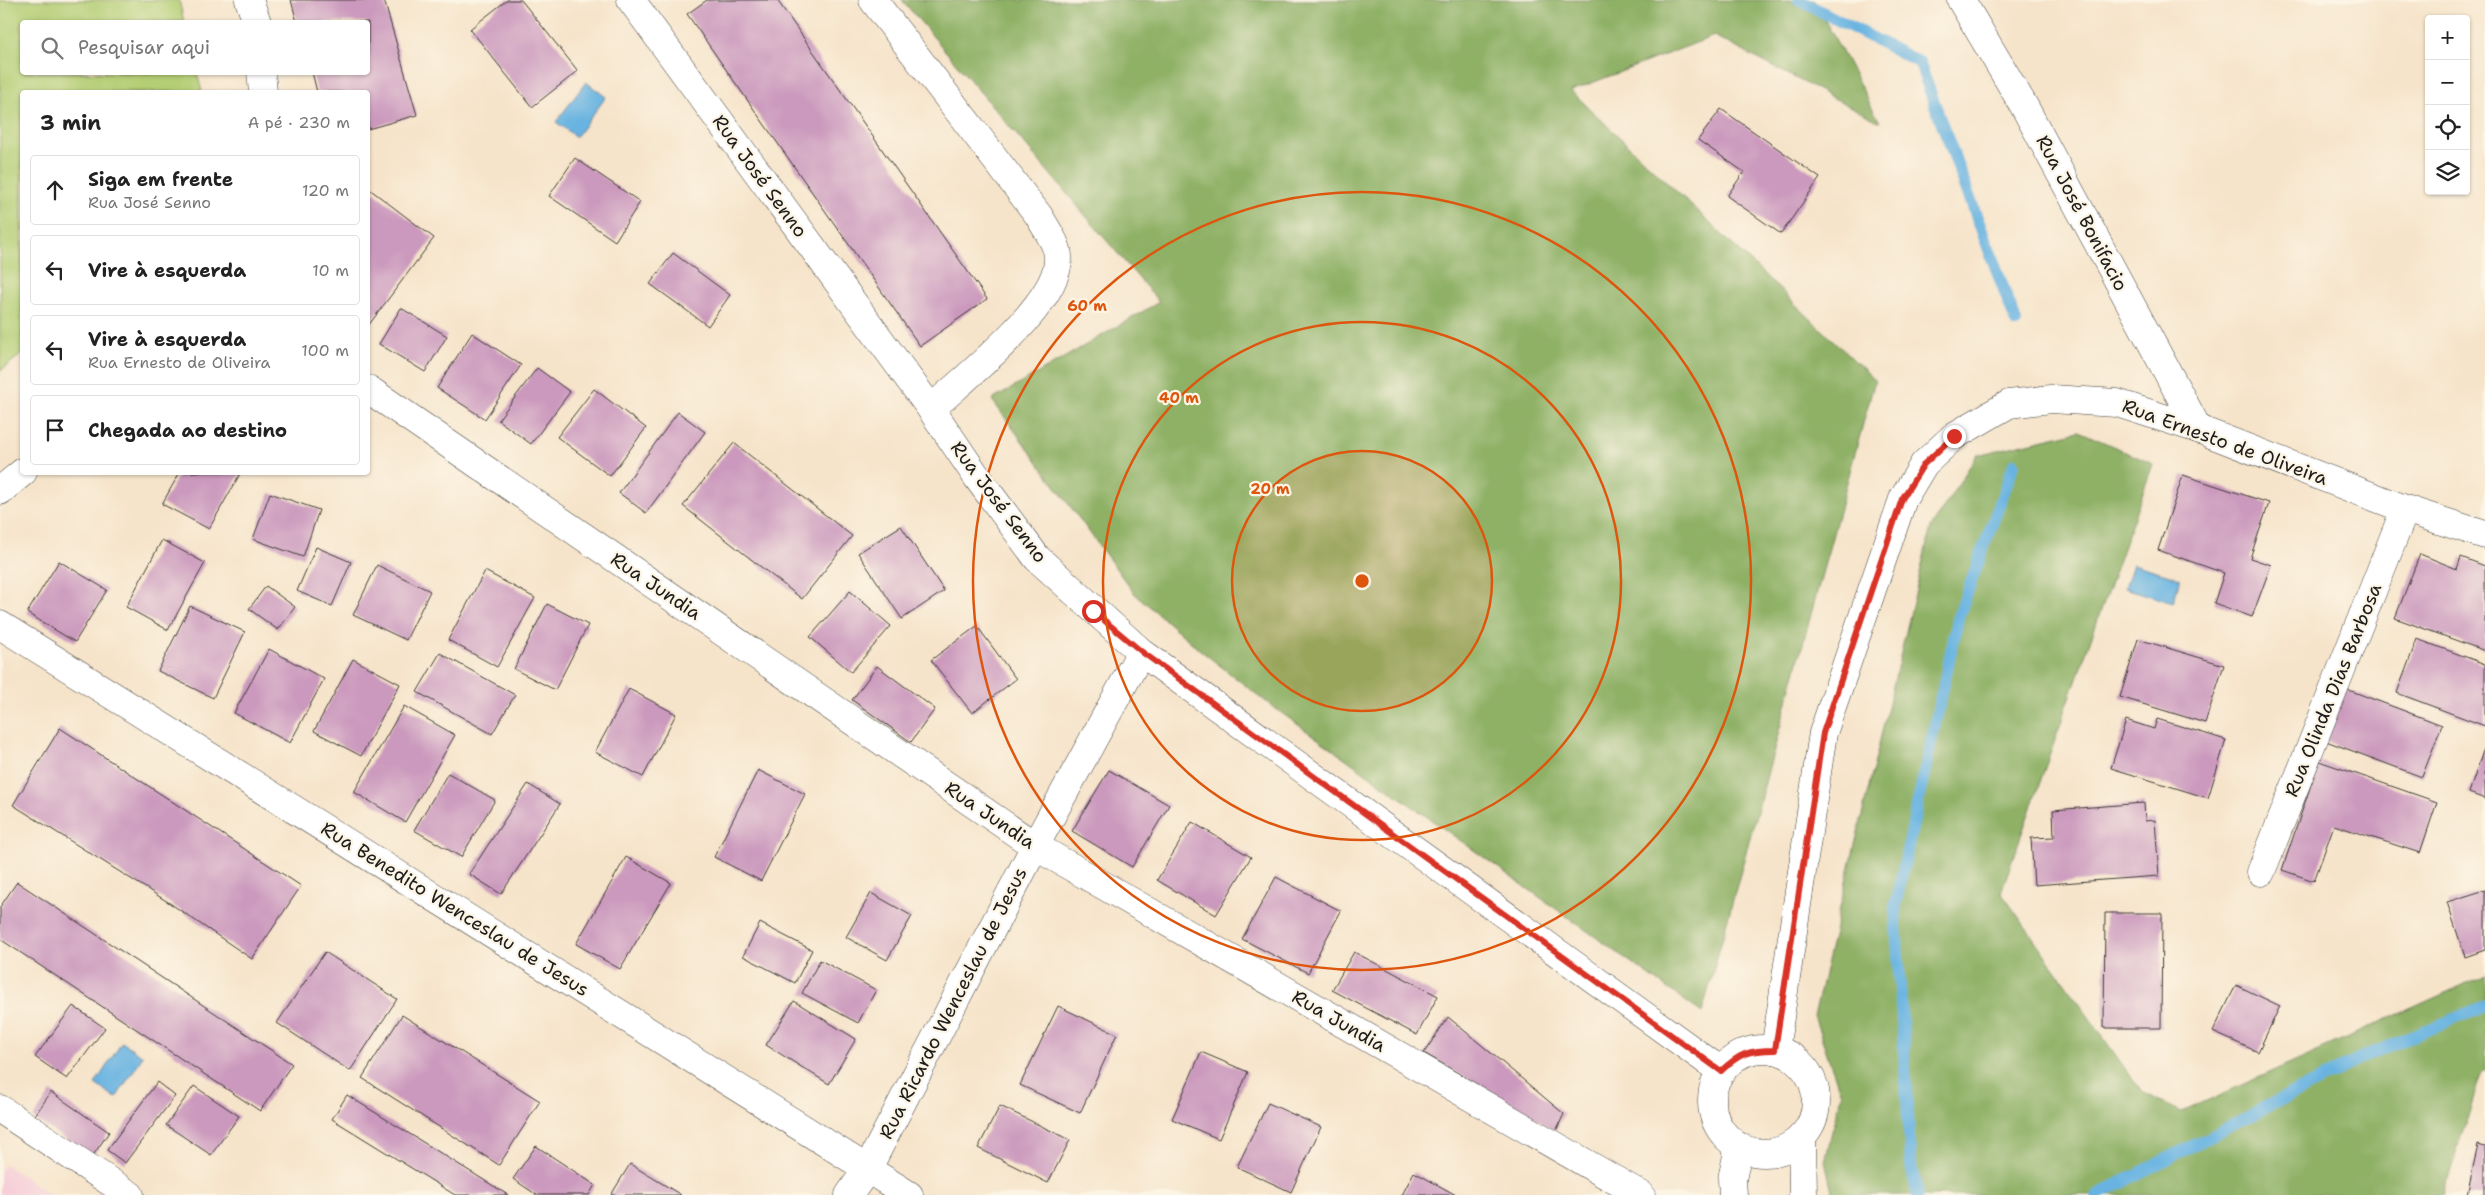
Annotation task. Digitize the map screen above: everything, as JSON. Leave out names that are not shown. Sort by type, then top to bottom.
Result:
[{"type":"street","points":[[249,0],[257,20]]},
{"type":"street","name":"Rua José Senno","points":[[631,0],[931,408],[977,477],[1037,558],[1142,652],[1721,1071]]},
{"type":"street","points":[[873,0],[1039,216],[1057,250],[1057,269],[1051,286],[1031,317],[931,408]]},
{"type":"street","name":"Rua José Bonifacio","points":[[1961,0],[2024,106],[2198,429]]},
{"type":"street","points":[[261,75],[263,90]]},
{"type":"street","name":"Rua Jundia","points":[[370,390],[1035,846],[1641,1195]]},
{"type":"street","name":"Rua Ernesto de Oliveira","points":[[1775,1050],[1823,733],[1902,499],[1924,464],[1954,436],[2009,404],[2051,399],[2117,403],[2198,429],[2405,509],[2485,536]]},
{"type":"street","points":[[0,491],[20,474]]},
{"type":"street","name":"Rua Olinda Dias Barbosa","points":[[2261,872],[2405,509]]},
{"type":"street","name":"Rua Benedito Wenceslau de Jesus","points":[[0,625],[909,1195]]},
{"type":"street","name":"Rua Ricardo Wenceslau de Jesus","points":[[849,1195],[868,1168],[1035,846],[1142,652]]},
{"type":"street","points":[[1754,1050],[1775,1050],[1792,1057],[1805,1070],[1814,1086],[1816,1104],[1812,1122],[1802,1136],[1788,1147],[1772,1153],[1755,1152],[1739,1147],[1725,1136],[1715,1121],[1711,1104],[1713,1086],[1721,1071],[1736,1057],[1754,1050]]},
{"type":"street","points":[[0,1109],[130,1195]]},
{"type":"street","points":[[1802,1136],[1803,1195]]},
{"type":"street","points":[[1733,1195],[1732,1179],[1739,1147]]},
{"type":"shaded area","points":[[5,1164],[51,1195],[0,1195],[0,1173]]},
{"type":"green space","points":[[0,0],[179,0],[184,20],[20,20],[20,75],[198,75],[201,90],[20,90],[20,356],[0,371]]},
{"type":"green space","points":[[902,0],[1814,0],[1880,122],[1714,36],[1571,91],[1875,380],[1702,1013],[1269,704],[1200,650],[1134,593],[992,400],[1159,302]]},
{"type":"green space","points":[[2079,431],[2153,464],[2001,892],[2143,1094],[2182,1112],[2485,975],[2485,1070],[2481,1074],[2443,1195],[1833,1195],[1825,1161],[1841,1094],[1814,1016],[1931,527],[1977,455]]},
{"type":"water","points":[[586,82],[606,97],[576,137],[556,122]]},
{"type":"water","points":[[2133,564],[2180,578],[2173,603],[2125,588]]},
{"type":"water","points":[[122,1042],[143,1056],[116,1098],[95,1084]]},
{"type":"building","points":[[291,0],[384,0],[417,115],[370,128],[370,90],[316,90],[313,75],[370,75],[370,20],[296,20]]},
{"type":"building","points":[[507,0],[521,0],[578,71],[532,107],[470,29]]},
{"type":"building","points":[[707,0],[777,0],[987,299],[920,346],[687,14]]},
{"type":"building","points":[[1721,109],[1820,178],[1781,234],[1727,196],[1744,172],[1698,140]]},
{"type":"building","points":[[575,158],[640,202],[615,241],[549,196]]},
{"type":"building","points":[[370,190],[434,238],[370,323]]},
{"type":"building","points":[[673,253],[730,295],[708,326],[650,284]]},
{"type":"building","points":[[401,308],[447,336],[425,372],[379,344]]},
{"type":"building","points":[[472,333],[521,365],[485,419],[437,388]]},
{"type":"building","points":[[537,368],[570,392],[531,444],[498,420]]},
{"type":"building","points":[[594,389],[646,428],[610,476],[557,437]]},
{"type":"building","points":[[678,412],[705,432],[646,513],[619,493]]},
{"type":"building","points":[[734,443],[852,536],[802,599],[683,506]]},
{"type":"building","points":[[178,475],[239,475],[209,529],[162,504]]},
{"type":"building","points":[[2183,475],[2269,503],[2250,558],[2271,565],[2252,617],[2214,603],[2224,573],[2158,550]]},
{"type":"building","points":[[270,493],[319,510],[303,557],[253,539]]},
{"type":"building","points":[[901,526],[944,591],[902,619],[858,553]]},
{"type":"building","points":[[162,540],[205,563],[168,630],[126,607]]},
{"type":"building","points":[[316,547],[351,562],[332,606],[297,591]]},
{"type":"building","points":[[2420,554],[2457,569],[2461,557],[2485,566],[2485,651],[2395,618]]},
{"type":"building","points":[[59,561],[107,590],[75,642],[27,613]]},
{"type":"building","points":[[377,565],[430,591],[406,640],[353,615]]},
{"type":"building","points":[[485,571],[535,598],[497,667],[448,640]]},
{"type":"building","points":[[266,586],[295,607],[278,630],[249,609]]},
{"type":"building","points":[[850,591],[891,626],[851,672],[810,637]]},
{"type":"building","points":[[547,604],[588,625],[555,690],[514,669]]},
{"type":"building","points":[[190,606],[245,632],[213,698],[158,671]]},
{"type":"building","points":[[977,626],[1016,679],[972,713],[931,660]]},
{"type":"building","points":[[2138,639],[2224,665],[2205,723],[2120,697]]},
{"type":"building","points":[[2417,639],[2485,664],[2485,726],[2397,693]]},
{"type":"building","points":[[269,649],[324,679],[290,743],[234,713]]},
{"type":"building","points":[[440,653],[515,695],[492,734],[417,692]]},
{"type":"building","points":[[353,659],[400,684],[361,756],[314,731]]},
{"type":"building","points":[[877,666],[935,709],[911,742],[852,700]]},
{"type":"building","points":[[629,689],[676,714],[643,777],[595,752]]},
{"type":"building","points":[[2346,689],[2442,725],[2422,777],[2326,741]]},
{"type":"building","points":[[404,706],[455,735],[405,822],[354,792]]},
{"type":"building","points":[[2157,719],[2226,740],[2208,798],[2111,768],[2126,720],[2154,729]]},
{"type":"building","points":[[60,728],[301,886],[252,959],[168,902],[13,805]]},
{"type":"building","points":[[2485,745],[2485,799],[2469,793]]},
{"type":"building","points":[[2319,761],[2437,802],[2420,853],[2334,825],[2314,881],[2282,870]]},
{"type":"building","points":[[758,770],[805,794],[761,881],[714,857]]},
{"type":"building","points":[[1109,770],[1169,805],[1132,867],[1072,831]]},
{"type":"building","points":[[448,773],[495,800],[461,857],[414,830]]},
{"type":"building","points":[[528,784],[560,804],[501,894],[469,874]]},
{"type":"building","points":[[2144,803],[2145,821],[2155,820],[2159,876],[2034,885],[2031,838],[2054,837],[2053,810]]},
{"type":"building","points":[[1192,822],[1251,857],[1216,915],[1157,880]]},
{"type":"building","points":[[626,857],[671,883],[620,969],[576,944]]},
{"type":"building","points":[[1276,877],[1341,911],[1308,973],[1242,939]]},
{"type":"building","points":[[17,882],[292,1064],[260,1111],[0,939],[0,907]]},
{"type":"building","points":[[2485,890],[2485,950],[2465,957],[2447,902]]},
{"type":"building","points":[[871,893],[912,916],[887,960],[846,937]]},
{"type":"building","points":[[2105,913],[2162,913],[2161,1028],[2104,1028]]},
{"type":"building","points":[[760,923],[812,950],[795,983],[743,956]]},
{"type":"building","points":[[325,952],[397,999],[350,1071],[277,1023]]},
{"type":"building","points":[[1354,952],[1438,996],[1417,1035],[1332,990]]},
{"type":"building","points":[[820,960],[876,990],[858,1023],[802,993]]},
{"type":"building","points":[[2236,985],[2280,1006],[2258,1052],[2213,1032]]},
{"type":"building","points":[[794,1001],[856,1039],[829,1084],[766,1045]]},
{"type":"building","points":[[73,1006],[105,1028],[67,1079],[35,1057]]},
{"type":"building","points":[[1058,1006],[1117,1034],[1080,1113],[1020,1085]]},
{"type":"building","points":[[402,1015],[540,1101],[499,1165],[362,1078]]},
{"type":"building","points":[[1448,1017],[1564,1114],[1556,1131],[1424,1053]]},
{"type":"building","points":[[1201,1052],[1248,1072],[1219,1139],[1172,1119]]},
{"type":"building","points":[[157,1082],[175,1096],[125,1163],[107,1150]]},
{"type":"building","points":[[194,1086],[239,1116],[211,1155],[166,1125]]},
{"type":"building","points":[[51,1092],[109,1132],[92,1157],[33,1118]]},
{"type":"building","points":[[347,1095],[508,1195],[455,1195],[332,1119]]},
{"type":"building","points":[[1268,1103],[1321,1127],[1291,1192],[1237,1167]]},
{"type":"building","points":[[1000,1106],[1070,1140],[1048,1183],[978,1148]]},
{"type":"building","points":[[2478,1145],[2485,1147],[2485,1195],[2467,1195]]},
{"type":"building","points":[[536,1146],[595,1185],[589,1195],[537,1195],[513,1179]]},
{"type":"building","points":[[630,1164],[681,1195],[611,1195]]},
{"type":"building","points":[[1414,1172],[1456,1195],[1402,1195]]},
{"type":"waterway","points":[[1799,0],[1919,62],[2016,322]]},
{"type":"waterway","points":[[1918,1195],[1911,1166],[1895,906],[1959,615],[2014,464]]},
{"type":"waterway","points":[[2097,1195],[2368,1055],[2485,1006]]},
{"type":"route","points":[[1093,611],[1142,652],[1721,1071],[1736,1057],[1754,1050],[1775,1050],[1823,733],[1902,499],[1924,464],[1954,436]]}]
